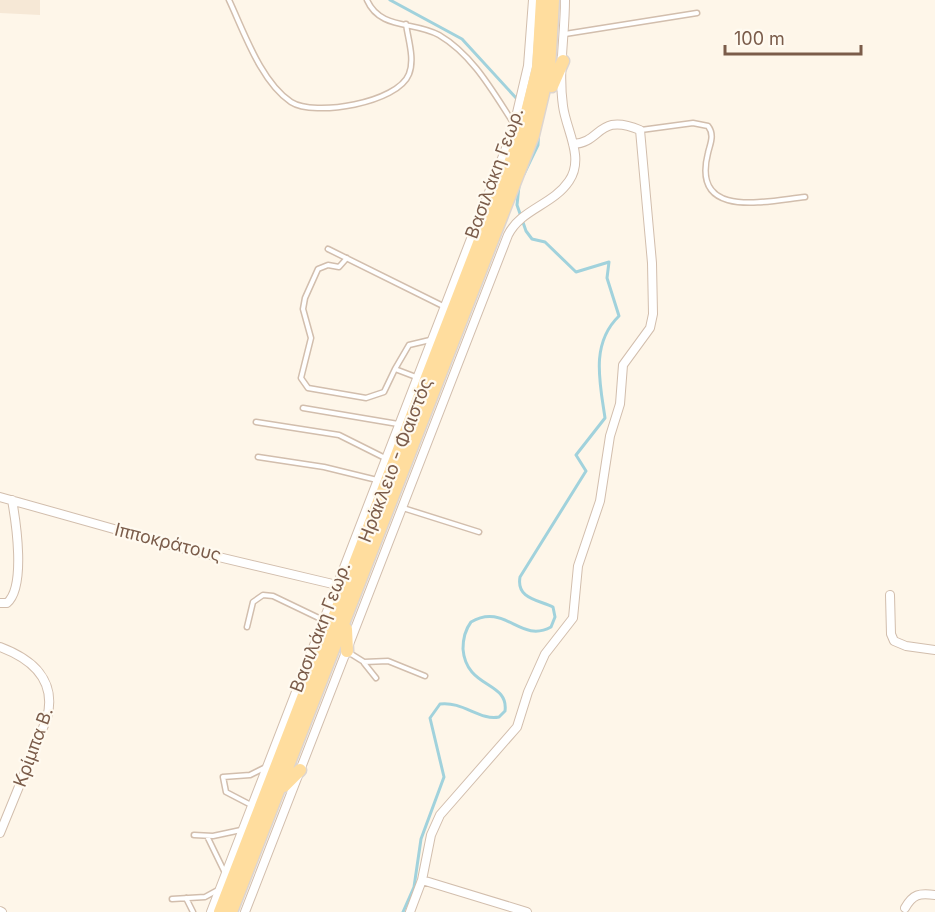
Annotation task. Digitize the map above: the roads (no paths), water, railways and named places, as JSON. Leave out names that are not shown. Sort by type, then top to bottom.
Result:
[{"type":"main road","name":"Ηράκλειο - Φαιστός","points":[[220,912],[515,153],[532,100],[538,68],[542,0]]},
{"type":"main road","name":"Ηράκλειο - Φαιστός","points":[[231,912],[533,135],[549,68],[553,0]]},
{"type":"main road","points":[[533,135],[563,61]]},
{"type":"main road","points":[[443,306],[463,284]]},
{"type":"main road","points":[[345,622],[347,651]]},
{"type":"main road","points":[[279,791],[300,770]]},
{"type":"street","name":"Βασιλάκη Γεωρ.","points":[[211,912],[514,125],[528,66],[533,0]]},
{"type":"street","points":[[410,912],[422,880],[431,835],[440,815],[517,728],[528,692],[545,654],[573,618],[578,566],[600,501],[610,436],[620,404],[623,365],[650,328],[653,314],[652,263],[640,130],[620,123],[607,125],[582,143],[573,144],[562,104],[565,0]]},
{"type":"street","name":"Βασιλάκη Γεωρ.","points":[[245,912],[501,252],[517,221],[557,194],[568,183],[575,162],[573,144]]},
{"type":"street","name":"Ιπποκράτους","points":[[0,497],[185,549],[337,585]]},
{"type":"street","points":[[0,603],[7,603],[12,598],[18,560],[17,526],[12,500]]},
{"type":"street","points":[[890,595],[890,631],[894,641],[906,646],[935,650]]},
{"type":"street","name":"Κρίμπα Β.","points":[[0,647],[34,664],[46,682],[50,701],[47,718],[0,833]]},
{"type":"street","points":[[422,880],[527,912]]},
{"type":"street","points":[[904,908],[917,894],[935,895]]},
{"type":"lane","points":[[229,0],[256,59],[288,100],[307,108],[341,107],[374,99],[391,92],[404,82],[409,74],[411,60],[406,24]]},
{"type":"lane","points":[[367,0],[376,16],[390,22],[432,31],[463,54],[484,77],[514,125]]},
{"type":"lane","points":[[565,34],[697,13]]},
{"type":"lane","points":[[640,130],[693,123],[708,126],[712,136],[705,176],[711,190],[725,200],[740,203],[805,197]]},
{"type":"lane","points":[[328,249],[443,306]]},
{"type":"lane","points":[[347,258],[339,267],[328,265],[318,269],[305,298],[303,309],[311,338],[301,378],[303,384],[308,388],[366,398],[384,392],[394,369],[409,345],[430,340]]},
{"type":"lane","points":[[394,369],[416,377]]},
{"type":"lane","points":[[303,408],[398,424]]},
{"type":"lane","points":[[256,422],[339,435],[385,458]]},
{"type":"lane","points":[[258,457],[324,467],[377,480]]},
{"type":"lane","points":[[402,508],[479,532]]},
{"type":"lane","points":[[248,627],[253,602],[263,595],[273,596],[323,620]]},
{"type":"lane","points":[[347,651],[364,662],[376,678]]},
{"type":"lane","points":[[364,662],[388,661],[425,676]]},
{"type":"lane","points":[[251,805],[226,792],[223,777],[250,776],[265,768]]},
{"type":"lane","points":[[194,835],[207,836],[242,830]]},
{"type":"lane","points":[[207,836],[226,873]]},
{"type":"lane","points":[[172,899],[205,897],[219,889]]},
{"type":"lane","points":[[186,898],[194,912]]},
{"type":"waterway","points":[[390,0],[462,39],[517,99]]},
{"type":"waterway","points":[[524,174],[538,145],[539,128]]},
{"type":"waterway","points":[[403,912],[414,887],[421,839],[444,777],[430,718],[440,704],[456,705],[492,717],[499,717],[505,711],[501,694],[471,671],[466,662],[463,649],[466,631],[471,622],[483,617],[503,619],[530,631],[540,631],[551,627],[555,617],[553,607],[525,594],[520,584],[520,577],[586,471],[576,455],[605,418],[599,364],[604,339],[619,316],[607,278],[609,262],[576,272],[545,242],[532,239],[526,231],[517,205],[519,186]]}]
